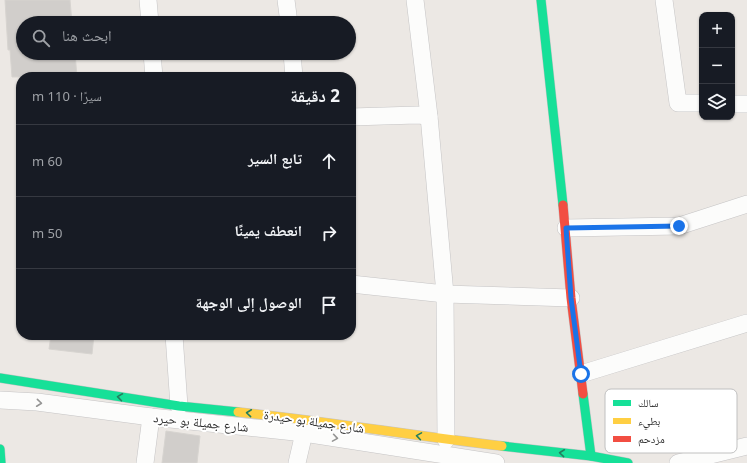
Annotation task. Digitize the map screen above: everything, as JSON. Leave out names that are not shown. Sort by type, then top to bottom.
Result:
[{"type":"street","points":[[148,0],[149,16]]},
{"type":"street","points":[[286,0],[288,16]]},
{"type":"street","points":[[415,0],[429,116],[445,294],[446,440]]},
{"type":"street","points":[[541,0],[566,228],[571,298],[590,456]]},
{"type":"street","points":[[664,0],[678,103],[699,103]]},
{"type":"street","points":[[153,60],[154,72]]},
{"type":"street","points":[[293,60],[294,72]]},
{"type":"street","points":[[735,104],[747,104]]},
{"type":"street","points":[[356,117],[429,116]]},
{"type":"street","points":[[566,228],[679,226],[747,204]]},
{"type":"street","points":[[356,285],[445,294],[571,298]]},
{"type":"street","points":[[581,374],[747,322]]},
{"type":"street","points":[[174,340],[179,406]]},
{"type":"street","name":"شارع جميلة بو حيدرة","points":[[0,378],[179,406],[303,418],[446,440],[590,456],[628,463]]},
{"type":"street","name":"شارع جميلة بو حيرد","points":[[0,400],[37,402],[151,417],[304,433],[431,458],[496,463]]},
{"type":"street","points":[[145,463],[151,417]]},
{"type":"street","points":[[297,463],[304,433]]},
{"type":"street","points":[[737,448],[747,446]]},
{"type":"street","points":[[0,449],[1,463]]},
{"type":"street","points":[[678,463],[719,453]]},
{"type":"building","points":[[5,0],[70,0],[71,16],[16,16],[16,60],[76,60],[77,72],[16,72],[16,77],[12,77],[10,50],[8,50]]},
{"type":"building","points":[[50,340],[93,340],[92,354],[49,349]]},
{"type":"building","points":[[166,431],[200,436],[197,463],[162,463]]},
{"type":"traffic: fast","points":[[541,0],[563,205]]},
{"type":"traffic: fast","points":[[0,378],[179,406],[238,412]]},
{"type":"traffic: fast","points":[[583,394],[591,456]]},
{"type":"traffic: fast","points":[[502,446],[591,456],[628,463]]},
{"type":"traffic: fast","points":[[0,449],[1,463]]},
{"type":"traffic: slow","points":[[238,412],[502,446]]},
{"type":"traffic: jam","points":[[563,205],[571,298],[583,394]]},
{"type":"route","points":[[581,374],[571,298],[566,228],[679,226]]}]
